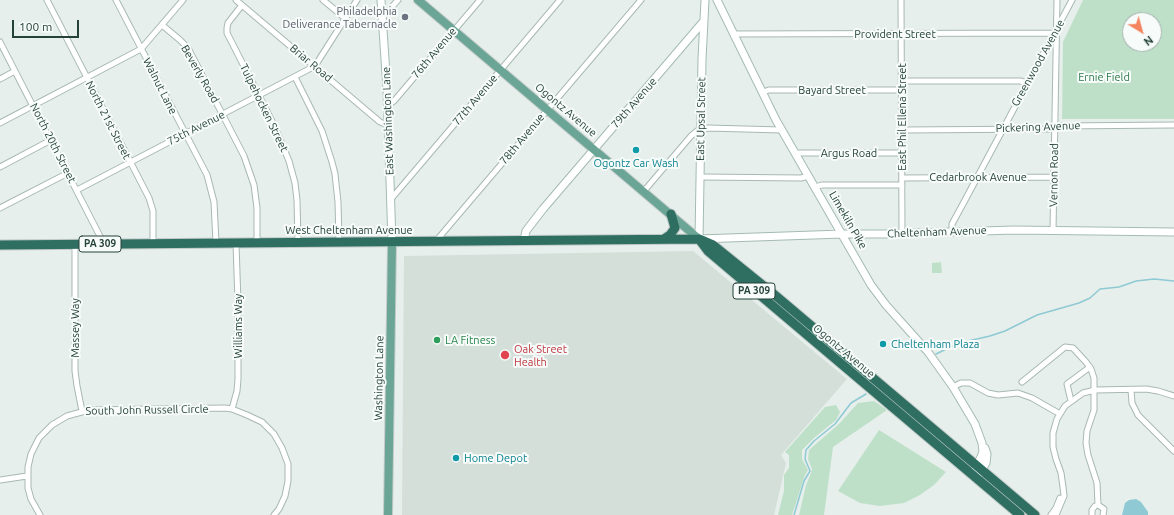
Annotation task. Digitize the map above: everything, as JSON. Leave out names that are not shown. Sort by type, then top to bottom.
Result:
[{"type":"highway","points":[[663,239],[670,235],[675,228],[671,214]]},
{"type":"highway","name":"West Cheltenham Avenue","points":[[0,245],[699,239]]},
{"type":"highway","name":"Ogontz Avenue","points":[[699,239],[708,251],[977,472]]},
{"type":"highway","name":"PA 309","points":[[977,472],[1020,515]]},
{"type":"highway","name":"PA 309","points":[[977,472],[1035,515]]},
{"type":"main road","name":"Ogontz Avenue","points":[[418,0],[699,239]]},
{"type":"main road","name":"Washington Lane","points":[[388,515],[392,242]]},
{"type":"street","name":"North 21st Street","points":[[47,0],[151,204],[153,244]]},
{"type":"street","name":"Walnut Lane","points":[[116,0],[207,175],[213,193],[216,243]]},
{"type":"street","points":[[0,123],[141,49],[183,0]]},
{"type":"street","name":"Briar Road","points":[[236,0],[380,122],[388,125]]},
{"type":"street","points":[[323,0],[345,18]]},
{"type":"street","points":[[315,66],[357,0]]},
{"type":"street","name":"East Washington Lane","points":[[381,0],[388,125],[392,242]]},
{"type":"street","points":[[382,18],[398,0]]},
{"type":"street","name":"76th Avenue","points":[[387,106],[394,101],[480,0]]},
{"type":"street","name":"77th Avenue","points":[[391,199],[560,0]]},
{"type":"street","name":"78th Avenue","points":[[436,241],[640,0]]},
{"type":"street","name":"East Upsal Street","points":[[699,239],[703,22],[705,0]]},
{"type":"street","name":"Limekiln Pike","points":[[717,0],[781,130],[877,294],[928,352],[953,387],[975,424],[983,452],[977,472]]},
{"type":"street","points":[[722,11],[724,0]]},
{"type":"street","name":"East Phil Ellena Street","points":[[901,0],[902,234]]},
{"type":"street","name":"Vernon Road","points":[[1053,231],[1057,0]]},
{"type":"street","name":"Greenwood Avenue","points":[[952,232],[952,224],[1056,33],[1072,0]]},
{"type":"street","name":"Tulpehocken Street","points":[[242,5],[228,23],[228,33],[276,130],[289,160],[295,183],[297,200],[298,242]]},
{"type":"street","name":"79th Avenue","points":[[524,241],[526,231],[703,22]]},
{"type":"street","name":"Beverly Road","points":[[162,25],[188,48],[244,156],[254,185],[257,208],[257,243]]},
{"type":"street","name":"Provident Street","points":[[733,34],[1056,33]]},
{"type":"street","name":"North 20th Street","points":[[0,42],[104,244]]},
{"type":"street","name":"75th Avenue","points":[[77,190],[315,66]]},
{"type":"street","points":[[0,79],[15,71]]},
{"type":"street","points":[[295,77],[322,131],[332,162],[337,188],[339,242]]},
{"type":"street","points":[[902,81],[1020,81],[1028,83]]},
{"type":"street","name":"Bayard Street","points":[[763,92],[769,90],[902,90]]},
{"type":"street","name":"Pickering Avenue","points":[[902,130],[1049,129],[1063,126],[1174,125]]},
{"type":"street","points":[[644,191],[691,136],[702,129],[781,130]]},
{"type":"street","points":[[0,167],[51,140]]},
{"type":"street","name":"Argus Road","points":[[795,153],[902,153]]},
{"type":"street","points":[[0,208],[68,173]]},
{"type":"street","points":[[701,177],[801,178],[809,176]]},
{"type":"street","name":"Cedarbrook Avenue","points":[[902,178],[1054,177]]},
{"type":"street","points":[[815,187],[822,185],[902,185]]},
{"type":"street","name":"Cheltenham Avenue","points":[[699,239],[952,232],[1174,232]]},
{"type":"street","name":"Williams Way","points":[[232,409],[237,391],[238,379],[236,243]]},
{"type":"street","name":"Massey Way","points":[[75,245],[75,371],[82,411]]},
{"type":"street","points":[[1022,382],[1065,347],[1073,348],[1090,367],[1094,378],[1094,410],[1087,431],[1086,443],[1088,455],[1097,483],[1098,505]]},
{"type":"street","points":[[1071,401],[1067,384],[1090,367]]},
{"type":"street","points":[[953,387],[961,383],[970,383],[988,393],[1018,393],[1032,398],[1060,414]]},
{"type":"street","points":[[1056,515],[1064,496],[1062,473],[1053,447],[1053,432],[1057,419],[1065,406],[1083,393],[1095,390],[1146,389],[1158,390],[1174,396]]},
{"type":"street","points":[[1131,390],[1132,403],[1138,414],[1174,450]]},
{"type":"street","points":[[232,409],[262,422],[274,434],[282,448],[288,464],[288,481],[285,496],[279,509],[274,515]]},
{"type":"street","name":"South John Russell Circle","points":[[40,515],[31,499],[28,488],[27,476],[31,454],[39,438],[52,425],[67,416],[82,411],[232,409]]},
{"type":"street","points":[[0,480],[27,476]]},
{"type":"street","points":[[1051,515],[1056,508],[1060,495],[1063,492]]},
{"type":"street","points":[[1092,515],[1092,510],[1098,505]]},
{"type":"street","points":[[1098,505],[1104,509],[1103,515]]},
{"type":"shaded area","points":[[693,251],[847,379],[781,455],[786,463],[774,515],[402,515],[404,256]]},
{"type":"green space","name":"Ernie Field","points":[[1083,0],[1174,0],[1174,119],[1062,119],[1063,42]]},
{"type":"green space","points":[[941,262],[942,273],[932,273],[932,263]]},
{"type":"green space","points":[[874,401],[887,410],[833,447],[824,515],[799,515],[806,485],[812,469],[808,459],[809,450],[839,424],[858,403]]},
{"type":"green space","points":[[836,405],[840,412],[836,420],[802,450],[802,459],[808,470],[792,515],[778,515],[784,491],[784,475],[789,468],[789,455],[785,452],[825,407]]},
{"type":"green space","points":[[879,430],[946,472],[934,485],[920,495],[904,503],[880,506],[860,503],[838,491]]},
{"type":"water","points":[[1136,499],[1141,502],[1148,512],[1148,515],[1122,515],[1125,503],[1129,500]]},
{"type":"waterway","points":[[936,354],[959,343],[1005,331],[1037,315],[1079,303],[1090,298],[1100,289],[1119,287],[1136,281],[1154,279],[1174,281]]},
{"type":"waterway","points":[[794,515],[804,481],[810,471],[805,459],[806,450],[814,441],[835,424],[851,403],[866,394]]},
{"type":"place","name":"Philadelphia Deliverance Tabernacle","points":[[405,17]]},
{"type":"place","name":"Ogontz Car Wash","points":[[636,150]]},
{"type":"place","name":"LA Fitness","points":[[437,340]]},
{"type":"place","name":"Cheltenham Plaza","points":[[883,344]]},
{"type":"place","name":"Oak Street Health","points":[[505,355]]},
{"type":"place","name":"Home Depot","points":[[456,458]]}]
